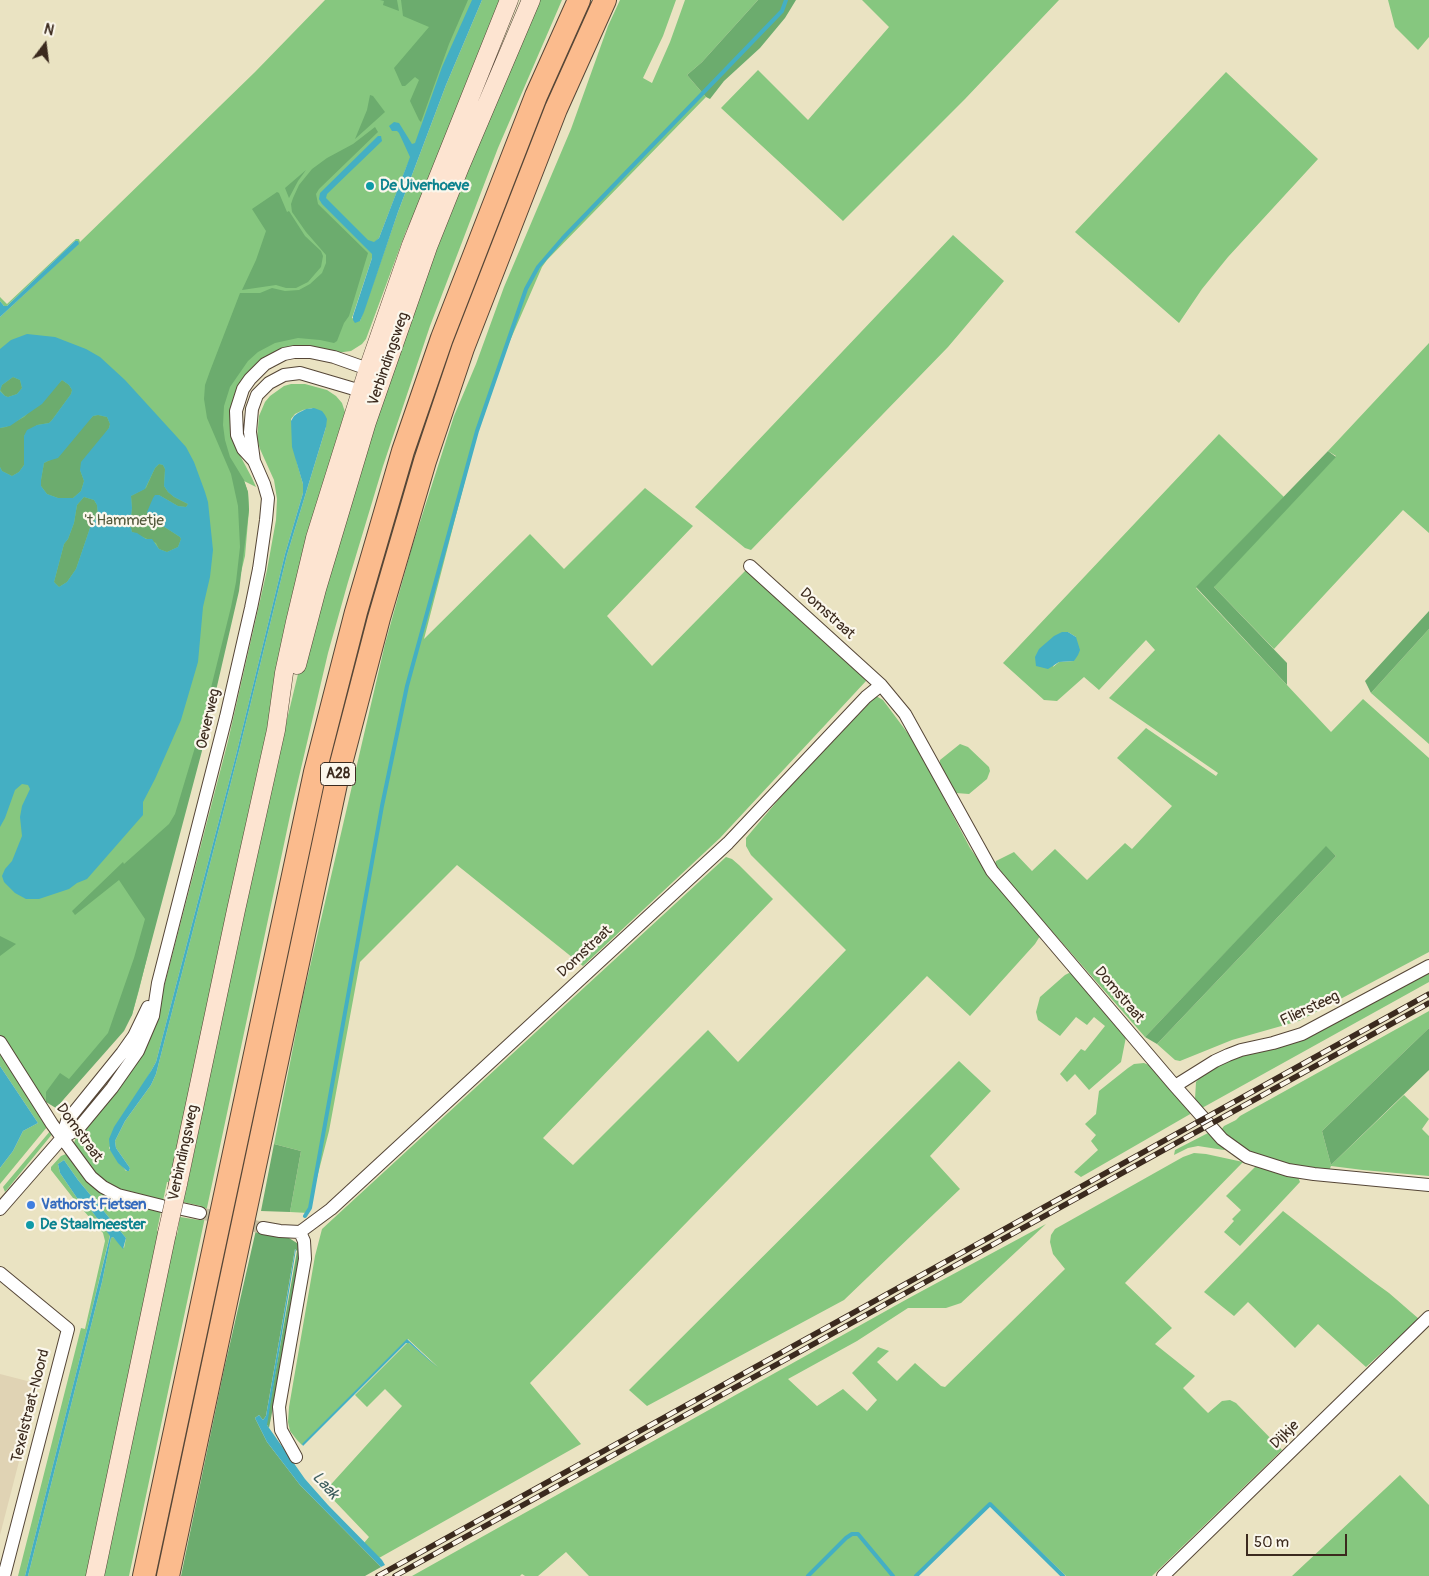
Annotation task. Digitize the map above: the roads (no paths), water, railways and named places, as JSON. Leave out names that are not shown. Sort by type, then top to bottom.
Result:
[{"type":"highway","name":"A28","points":[[144,1576],[313,781],[356,612],[403,451],[442,338],[536,96],[579,0]]},
{"type":"highway","name":"A28","points":[[168,1576],[335,789],[379,618],[425,461],[463,348],[556,109],[605,0]]},
{"type":"main road","name":"Verbindingsweg","points":[[95,1576],[276,730],[284,673],[308,565],[335,470],[411,246],[509,0]]},
{"type":"main road","name":"Verbindingsweg","points":[[276,730],[380,383],[435,229],[531,0]]},
{"type":"street","name":"Oeverweg","points":[[254,461],[243,449],[237,435],[236,411],[243,389],[265,364],[284,354],[310,352],[334,357],[368,369],[380,383]]},
{"type":"street","name":"Oeverweg","points":[[0,1209],[62,1138],[78,1130],[130,1063],[142,1044],[150,1023],[156,1004],[158,982],[226,717],[259,569],[268,498],[254,461],[250,432],[252,409],[258,395],[269,383],[284,375],[300,373],[361,392]]},
{"type":"street","points":[[361,392],[380,383]]},
{"type":"street","name":"Domstraat","points":[[750,566],[881,685],[905,714],[992,871],[1175,1086],[1222,1138],[1247,1157],[1288,1170],[1429,1185]]},
{"type":"street","name":"Domstraat","points":[[300,1232],[331,1208],[725,846],[866,697],[881,685]]},
{"type":"street","name":"Fliersteeg","points":[[1175,1086],[1214,1061],[1228,1055],[1302,1034],[1429,966]]},
{"type":"street","name":"Domstraat","points":[[0,1042],[28,1088],[88,1174],[103,1187],[122,1197],[162,1206]]},
{"type":"street","points":[[182,1209],[200,1213]]},
{"type":"street","points":[[263,1228],[300,1232],[304,1240],[305,1259],[279,1407],[281,1430],[296,1457]]},
{"type":"street","name":"Texelstraat-Noord","points":[[0,1273],[68,1329],[4,1576]]},
{"type":"street","name":"Dijkje","points":[[1163,1576],[1429,1317]]},
{"type":"water","points":[[472,0],[482,0],[446,85],[398,212],[364,312],[360,321],[355,323],[353,316],[372,254],[322,204],[319,199],[320,193],[378,136],[381,136],[382,141],[327,194],[326,198],[368,240],[374,242],[379,238],[410,157],[399,133],[392,131],[389,126],[394,122],[399,123],[412,144],[415,143],[442,67]]},
{"type":"water","points":[[75,241],[78,241],[79,244],[0,317],[0,301],[4,306],[7,306]]},
{"type":"water","points":[[27,334],[55,337],[86,349],[100,357],[125,380],[186,447],[194,462],[208,502],[213,550],[210,577],[203,607],[198,662],[181,720],[143,802],[143,815],[87,879],[69,889],[39,899],[26,899],[15,893],[4,882],[2,876],[12,861],[22,836],[20,817],[22,806],[30,789],[28,785],[22,784],[15,790],[0,827],[0,467],[2,471],[12,476],[19,472],[24,465],[24,436],[27,430],[37,425],[49,423],[72,390],[62,380],[42,404],[10,426],[0,428],[0,391],[0,349],[11,340]],"holes":[[[13,377],[20,380],[22,388],[17,394],[8,397],[0,391],[2,385]],[[93,416],[107,417],[110,424],[109,428],[81,462],[80,470],[84,481],[81,491],[73,498],[58,498],[47,494],[41,486],[44,463],[58,458]],[[159,464],[163,465],[165,469],[164,486],[174,497],[188,504],[186,507],[178,506],[159,495],[155,495],[153,498],[147,512],[149,517],[181,539],[178,547],[167,552],[159,549],[152,539],[146,539],[132,532],[130,525],[131,496],[145,489],[155,468]],[[84,497],[94,500],[97,505],[98,516],[91,525],[76,569],[67,582],[59,587],[54,582],[64,544],[74,523],[77,505]]]},
{"type":"water","points":[[314,408],[322,411],[325,415],[327,419],[326,427],[287,555],[156,1074],[151,1085],[125,1121],[115,1141],[116,1148],[130,1168],[127,1171],[118,1163],[110,1150],[109,1139],[114,1127],[156,1062],[236,755],[285,554],[303,493],[303,484],[292,447],[291,421],[298,413]]},
{"type":"water","points":[[1062,632],[1068,632],[1076,637],[1080,650],[1074,661],[1059,662],[1048,669],[1036,666],[1035,657],[1039,649],[1054,636]]},
{"type":"water","points":[[0,1066],[38,1123],[23,1131],[13,1151],[0,1168]]},
{"type":"water","points":[[64,1160],[126,1238],[123,1249],[113,1237],[111,1238],[102,1282],[28,1576],[25,1576],[110,1236],[91,1210],[77,1198],[60,1173],[58,1164]]},
{"type":"water","points":[[296,1249],[267,1425],[305,1479],[382,1560],[385,1565],[381,1567],[300,1485],[267,1442],[255,1418],[259,1415],[263,1420],[266,1416]]},
{"type":"water","points":[[407,1339],[438,1368],[409,1343],[406,1343],[303,1446],[302,1444]]},
{"type":"waterway","points":[[305,1216],[310,1208],[382,806],[407,686],[477,431],[526,289],[538,267],[563,238],[782,11],[786,0]]},
{"type":"waterway","points":[[916,1576],[990,1504],[1063,1576]]},
{"type":"waterway","points":[[808,1576],[852,1534],[858,1534],[893,1576]]},
{"type":"tunnel","points":[[200,1213],[263,1228]]},
{"type":"railway","points":[[378,1576],[1429,994]]},
{"type":"railway","points":[[395,1576],[1429,1003]]},
{"type":"place","name":"De Uiverhoeve","points":[[370,186]]},
{"type":"place","name":"Vathorst Fietsen","points":[[31,1205]]},
{"type":"place","name":"De Staalmeester","points":[[30,1225]]},
{"type":"park label","name":"'t Hammetje","points":[[124,521]]},
{"type":"water label","name":"Laak","points":[[325,1486]]}]
